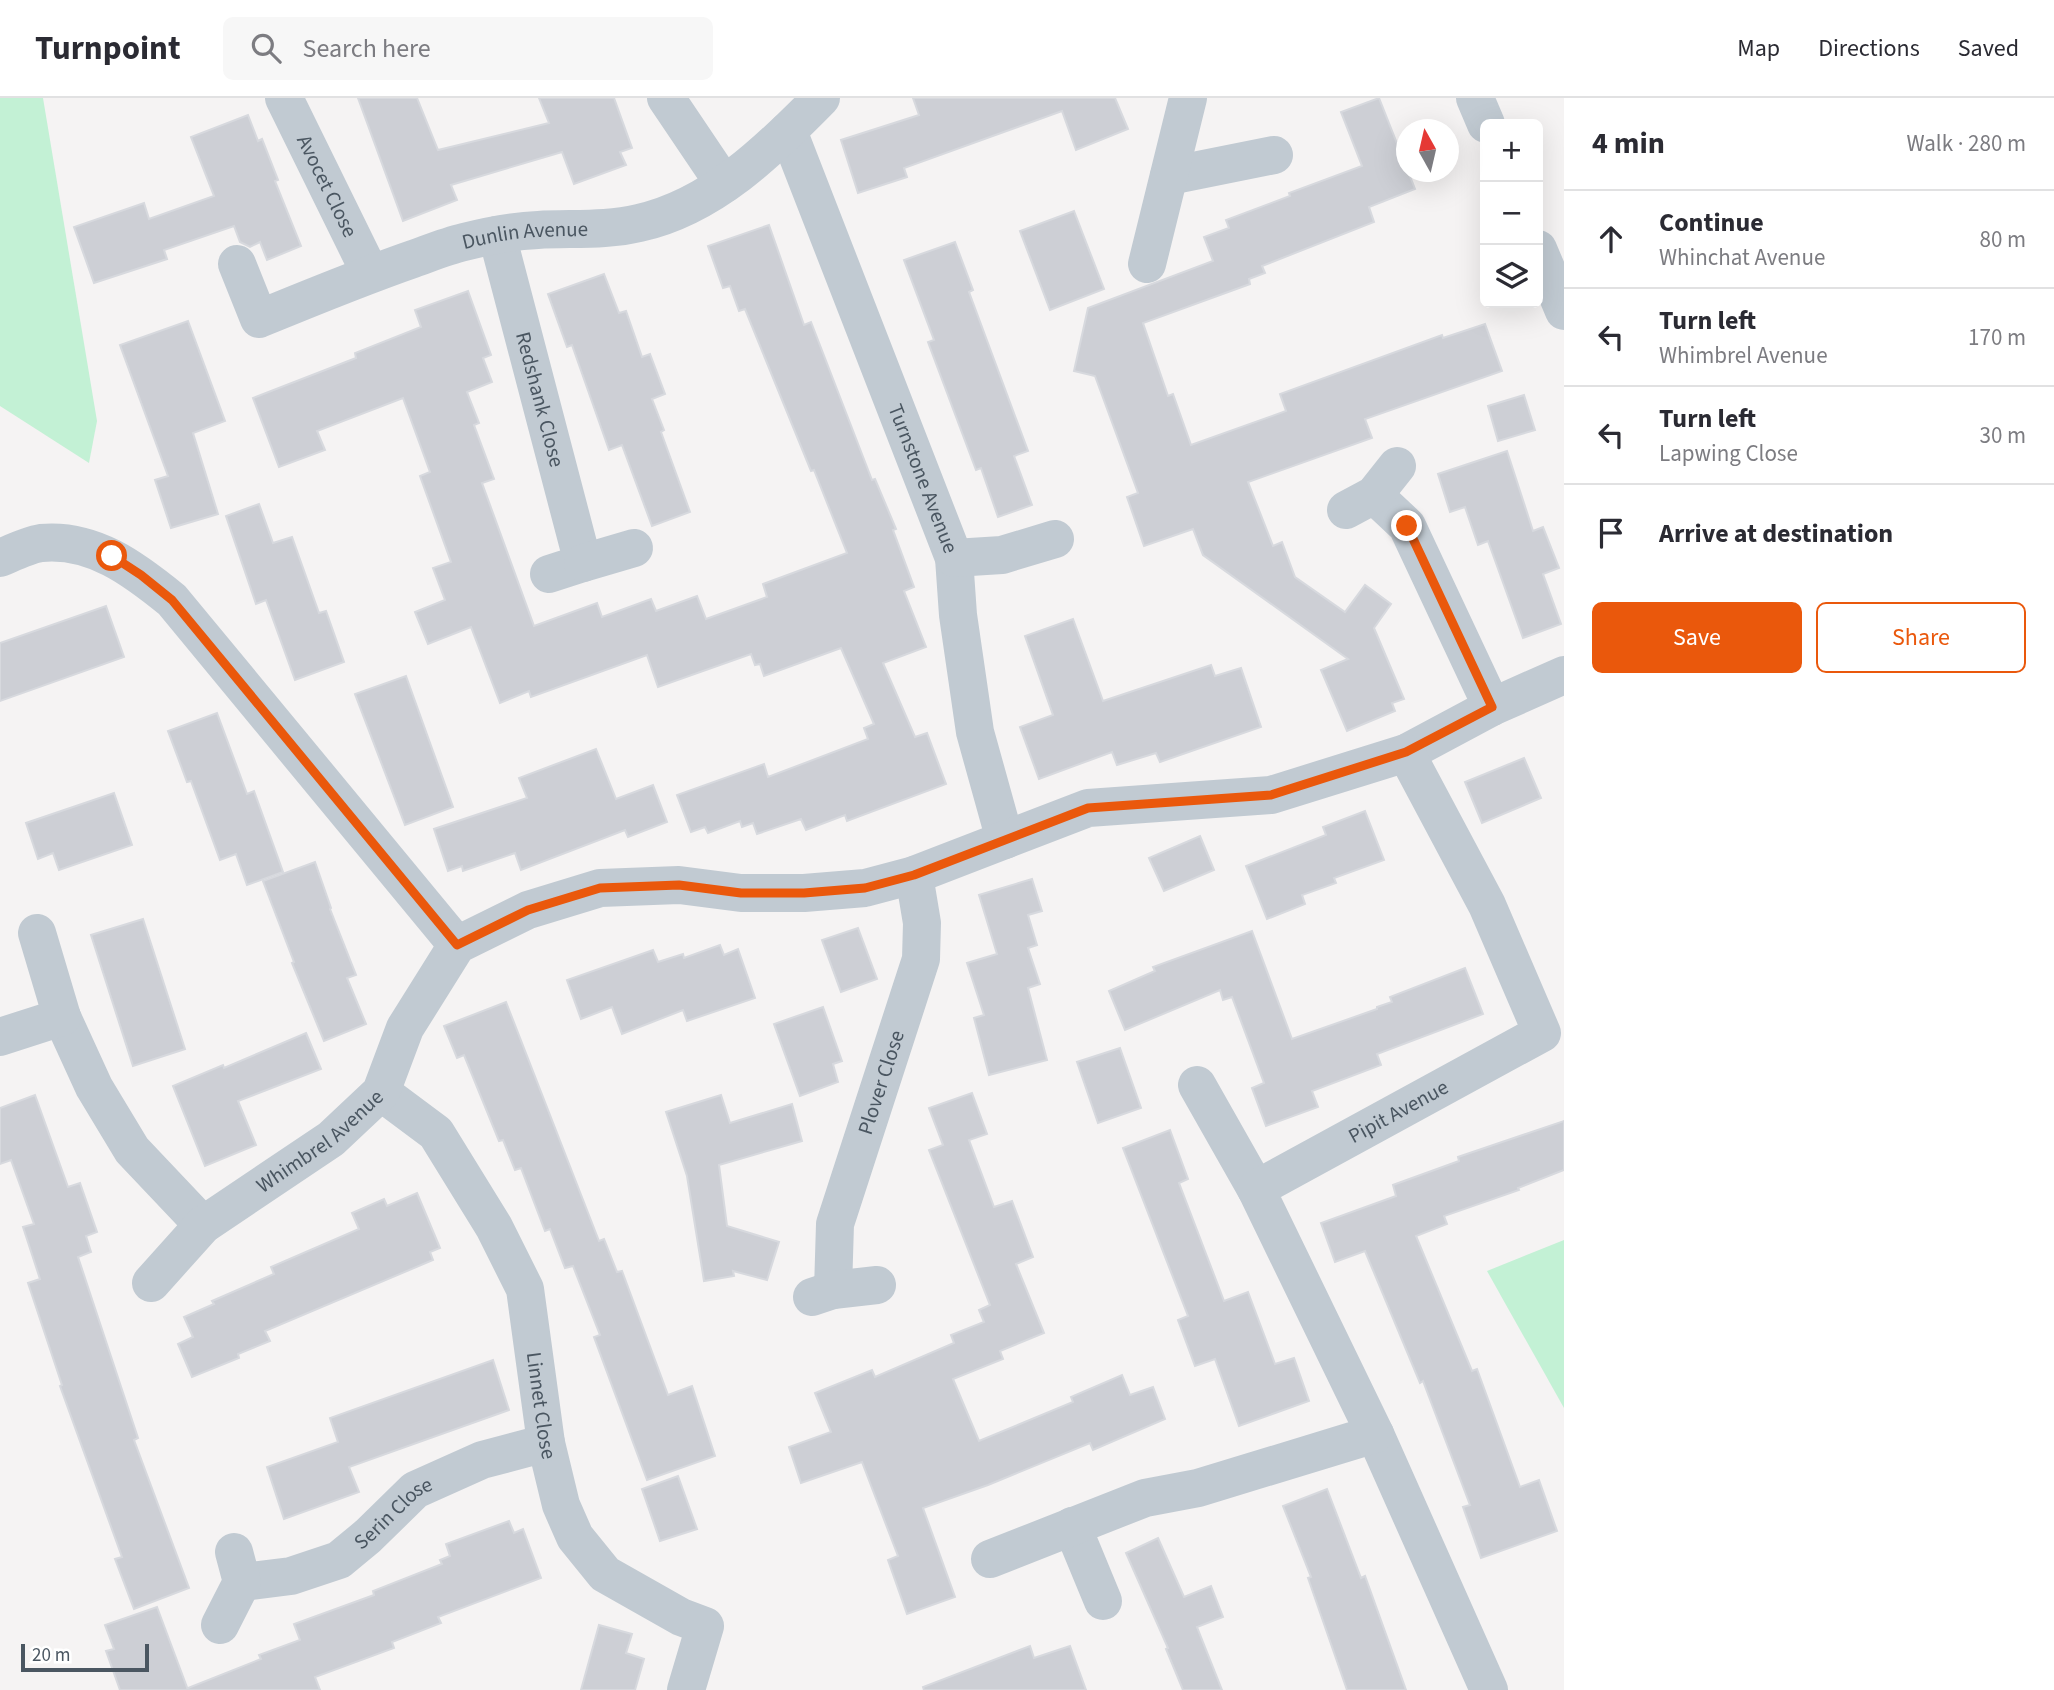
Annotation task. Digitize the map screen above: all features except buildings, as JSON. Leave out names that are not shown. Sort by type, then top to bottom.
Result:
[{"type":"street","name":"Avocet Close","points":[[284,98],[370,273]]},
{"type":"street","points":[[666,98],[724,184]]},
{"type":"street","name":"Dunlin Avenue","points":[[237,264],[259,318],[370,273],[459,243],[536,230],[602,229],[639,223],[676,211],[724,184],[788,131],[821,98]]},
{"type":"street","points":[[1147,264],[1188,98]]},
{"type":"street","points":[[1475,98],[1484,119]]},
{"type":"street","name":"Turnstone Avenue","points":[[788,131],[954,558],[958,615],[975,732],[1005,840]]},
{"type":"street","points":[[1169,176],[1274,155]]},
{"type":"street","name":"Redshank Close","points":[[497,235],[566,568],[634,548]]},
{"type":"street","points":[[1543,261],[1564,311]]},
{"type":"street","points":[[1372,490],[1407,526],[1492,707]]},
{"type":"street","points":[[954,558],[1002,555],[1055,539]]},
{"type":"street","points":[[0,558],[39,543],[77,545],[112,556],[172,600],[457,945],[528,910],[600,888],[679,885],[741,893],[804,893],[865,888],[914,875],[1088,808],[1271,795],[1406,752],[1492,707],[1564,675]]},
{"type":"street","name":"Pipit Avenue","points":[[1256,1189],[1553,1031],[1406,752]]},
{"type":"street","name":"Plover Close","points":[[877,1285],[823,1294],[835,1224],[921,959],[922,923],[914,875]]},
{"type":"street","points":[[37,933],[62,1017],[94,1087],[132,1150],[203,1225]]},
{"type":"street","name":"Whimbrel Avenue","points":[[151,1283],[203,1225],[331,1139],[380,1092],[405,1028],[457,945]]},
{"type":"street","points":[[0,1037],[62,1017]]},
{"type":"street","points":[[1197,1084],[1256,1189],[1375,1434],[1489,1690]]},
{"type":"street","name":"Linnet Close","points":[[380,1092],[436,1133],[494,1227],[525,1289],[546,1443],[561,1505],[575,1537],[605,1574],[681,1617],[705,1626],[686,1690]]},
{"type":"street","points":[[990,1559],[1144,1498],[1198,1488],[1375,1434]]},
{"type":"street","name":"Serin Close","points":[[220,1625],[238,1567],[291,1577],[339,1560],[415,1490],[482,1460],[546,1443]]},
{"type":"street","points":[[1072,1526],[1103,1601]]},
{"type":"green space","points":[[0,98],[43,98],[97,421],[89,463],[0,406]]},
{"type":"green space","points":[[1564,1240],[1564,1408],[1487,1271]]},
{"type":"route","points":[[112,556],[172,600],[457,945],[528,910],[600,888],[679,885],[741,893],[804,893],[865,888],[914,875],[1088,808],[1271,795],[1406,752],[1492,707],[1407,526]]}]
